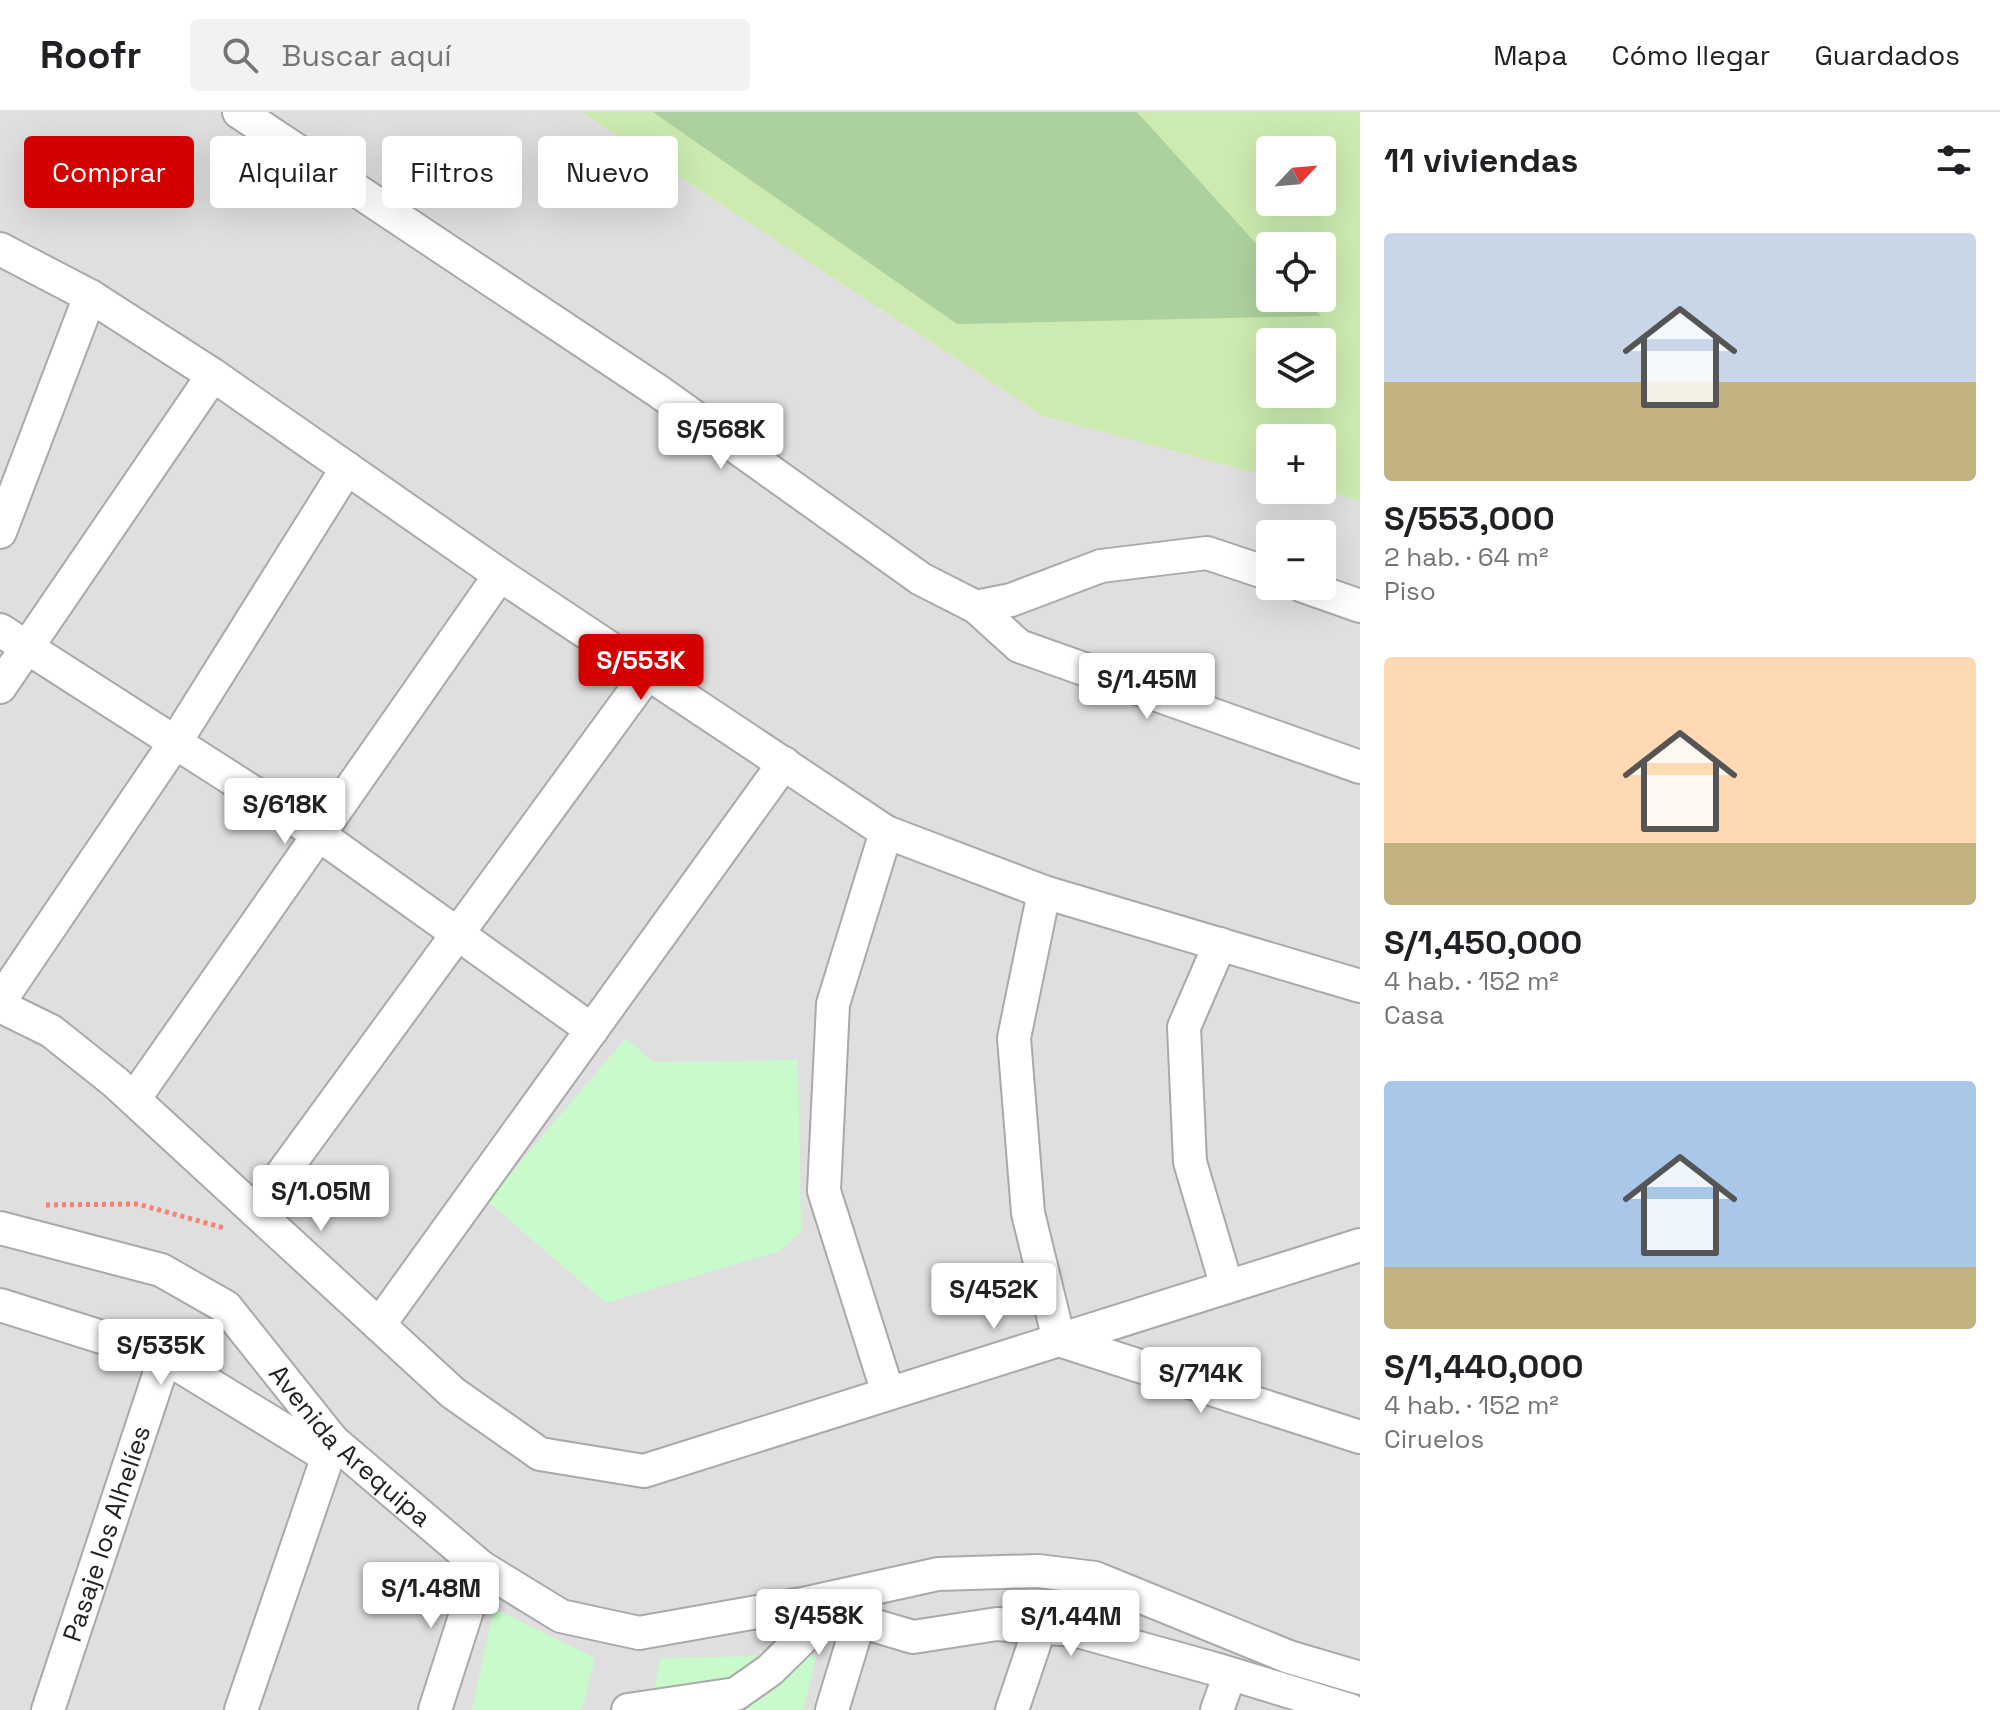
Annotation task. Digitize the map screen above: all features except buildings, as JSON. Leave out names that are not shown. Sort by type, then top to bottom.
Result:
[{"type":"street","points":[[239,112],[658,391],[921,579],[976,607],[1019,646],[1360,767]]},
{"type":"street","points":[[0,249],[90,296],[213,375],[500,575],[886,832],[1044,892],[1360,986]]},
{"type":"street","points":[[0,532],[90,296]]},
{"type":"street","points":[[0,687],[13,638],[213,375]]},
{"type":"street","points":[[347,468],[176,741],[0,1003],[51,1031],[115,1082],[243,1220],[379,1325],[453,1393],[540,1454],[644,1471],[1360,1245]]},
{"type":"street","points":[[976,607],[1011,600],[1101,566],[1207,553],[1256,569]]},
{"type":"street","points":[[134,1099],[500,575]]},
{"type":"street","points":[[1336,598],[1360,606]]},
{"type":"street","points":[[13,638],[318,834],[592,1030]]},
{"type":"street","points":[[243,1220],[648,673]]},
{"type":"street","points":[[379,1325],[784,763]]},
{"type":"street","points":[[886,832],[833,1004],[824,1191],[888,1393]]},
{"type":"street","points":[[1044,892],[1014,1038],[1028,1213],[1059,1340]]},
{"type":"street","points":[[1220,944],[1184,1027],[1190,1162],[1227,1287]]},
{"type":"street","name":"Avenida Arequipa","points":[[0,1228],[161,1270],[226,1307],[330,1449],[481,1567],[561,1616],[639,1633],[815,1608],[938,1574],[1052,1572],[1095,1578],[1289,1657],[1360,1678]]},
{"type":"street","points":[[0,1305],[165,1357],[330,1449],[241,1710]]},
{"type":"street","points":[[1059,1340],[1360,1437]]},
{"type":"street","name":"Pasaje los Alhelíes","points":[[48,1710],[165,1357]]},
{"type":"street","points":[[435,1710],[481,1567]]},
{"type":"street","points":[[628,1710],[736,1694],[770,1670],[815,1608],[913,1637],[997,1624],[1074,1630],[1350,1710]]},
{"type":"street","points":[[832,1710],[859,1621]]},
{"type":"street","points":[[1012,1710],[1040,1627]]},
{"type":"street","points":[[1217,1710],[1230,1674]]},
{"type":"path","points":[[39,1205],[138,1204],[243,1220]]},
{"type":"shaded area","points":[[0,112],[581,112],[617,136],[538,136],[538,208],[678,208],[678,176],[1043,416],[1256,473],[1256,504],[1336,504],[1336,494],[1360,501],[1360,1710],[0,1710]]},
{"type":"green space","points":[[581,112],[1360,112],[1360,501],[1336,494],[1336,424],[1256,424],[1256,473],[1043,416],[678,176],[678,136],[617,136]]},
{"type":"green space","points":[[653,112],[1137,112],[1256,244],[1256,312],[1317,312],[1321,316],[957,324]]},
{"type":"green space","points":[[626,1038],[653,1062],[798,1060],[801,1232],[780,1251],[606,1303],[487,1201]]},
{"type":"green space","points":[[494,1608],[595,1658],[582,1710],[472,1710]]},
{"type":"green space","points":[[817,1655],[803,1710],[651,1710],[660,1658]]}]
